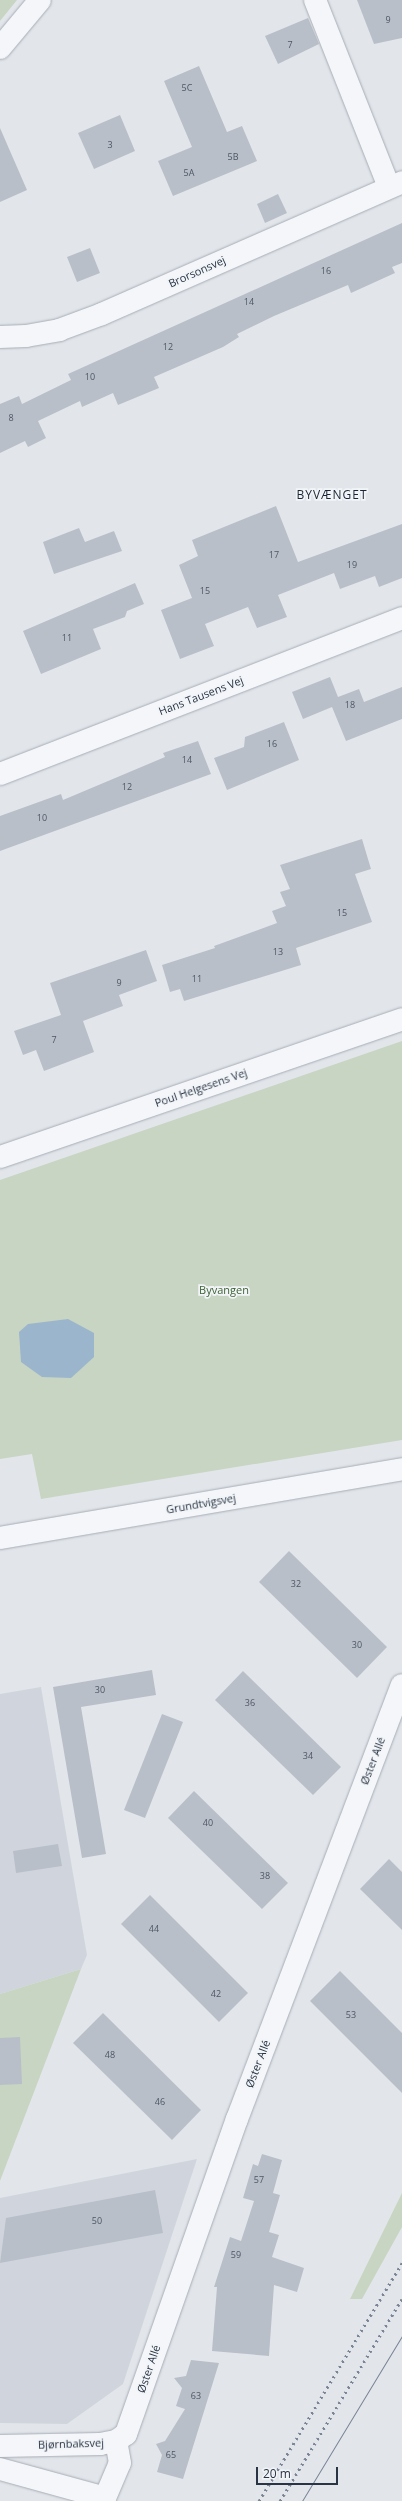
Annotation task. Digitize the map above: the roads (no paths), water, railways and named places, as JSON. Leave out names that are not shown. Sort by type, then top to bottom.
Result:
[{"type":"street","points":[[0,48],[40,0]]},
{"type":"street","name":"Brorsonsvej","points":[[0,337],[26,336],[59,330],[102,314],[396,184],[315,0]]},
{"type":"street","name":"Hans Tausens Vej","points":[[0,774],[402,618]]},
{"type":"street","name":"Poul Helgesens Vej","points":[[0,1157],[402,1019]]},
{"type":"street","name":"Grundtvigsvej","points":[[0,1538],[402,1469]]},
{"type":"street","name":"Øster Allé","points":[[116,2441],[126,2434],[237,2119],[402,1686]]},
{"type":"street","name":"Bjørnbaksvej","points":[[0,2446],[100,2444],[116,2441],[120,2463],[106,2498],[0,2469]]},
{"type":"water","points":[[68,1319],[94,1333],[94,1357],[82,1368],[71,1378],[42,1377],[21,1362],[19,1332],[28,1324]]},
{"type":"tram line","points":[[302,2501],[402,2336]]},
{"type":"railway","points":[[259,2501],[402,2263]]},
{"type":"railway","points":[[280,2501],[402,2299]]},
{"type":"district","name":"BYVÆNGET","points":[[332,495]]},
{"type":"park label","name":"Byvangen","points":[[224,1290]]}]
